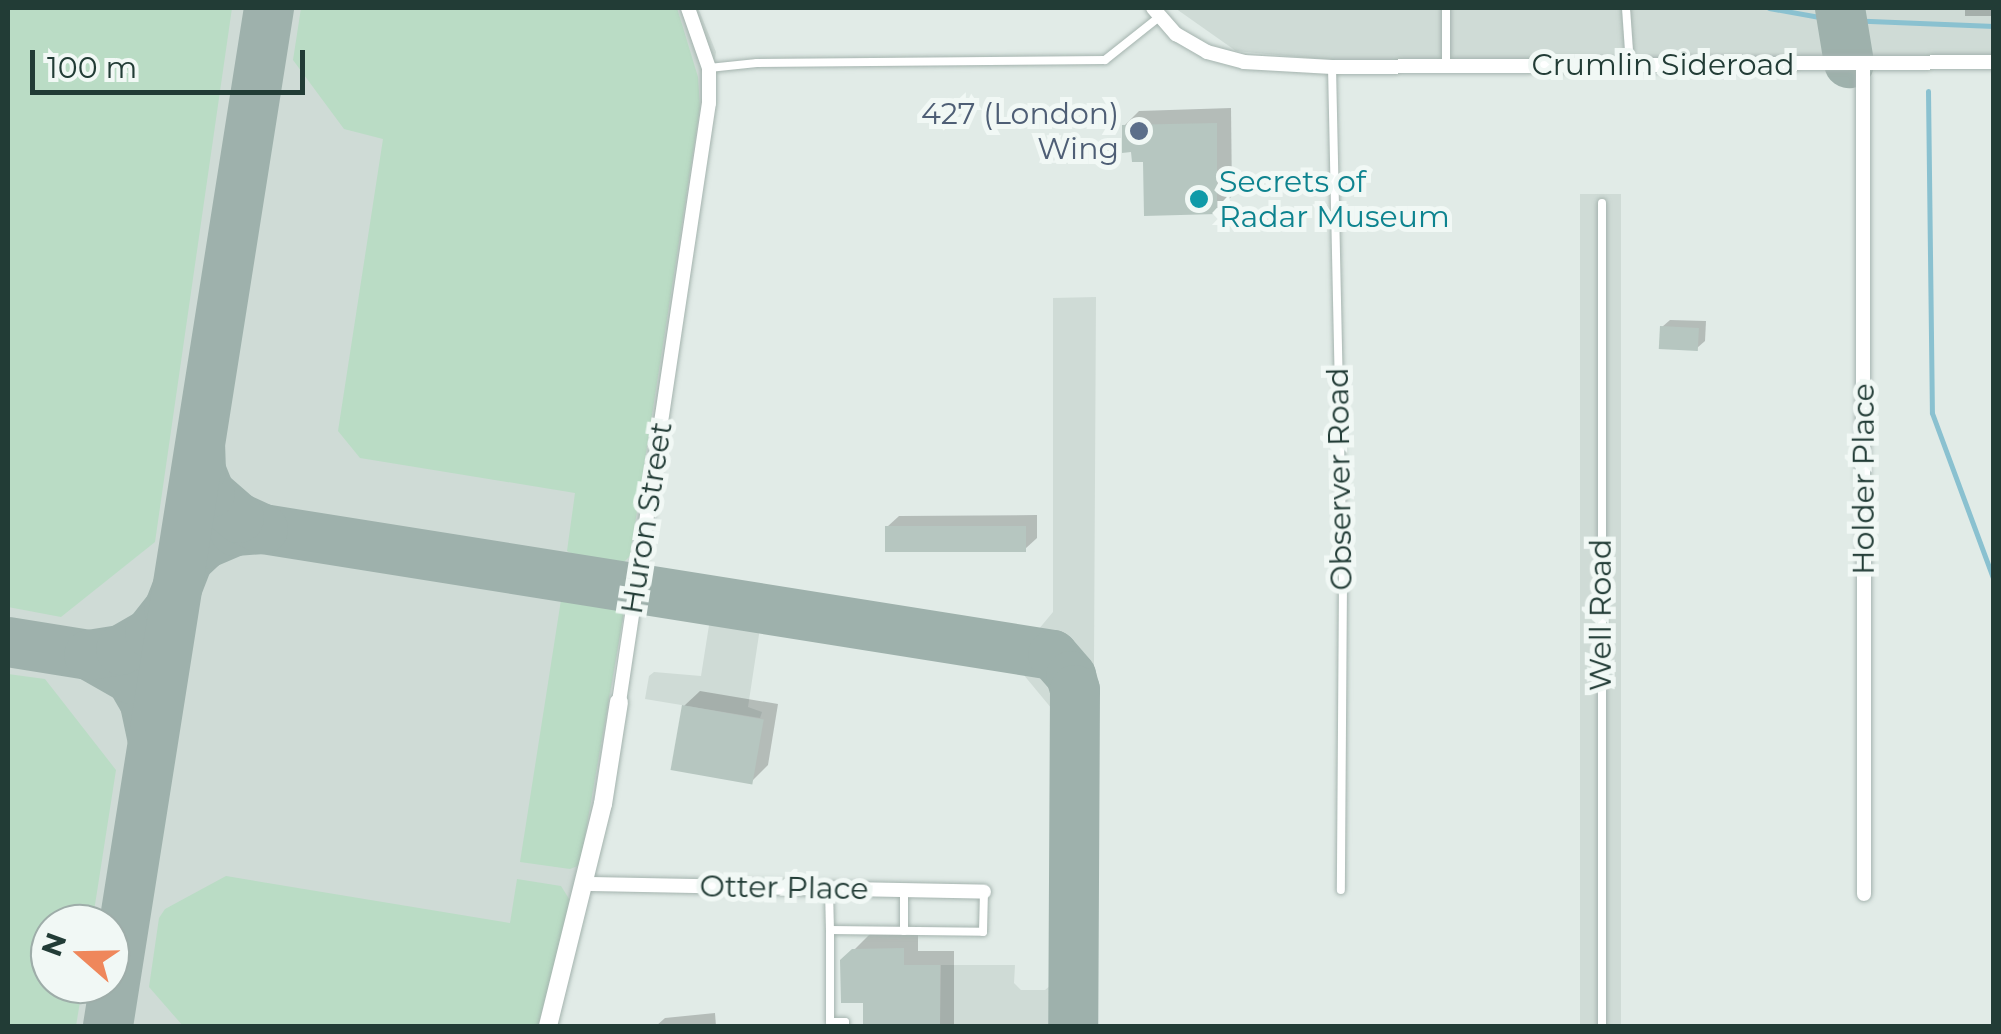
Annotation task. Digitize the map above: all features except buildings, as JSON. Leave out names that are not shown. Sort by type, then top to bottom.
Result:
[{"type":"street","name":"Huron Street","points":[[548,1026],[554,988],[585,884],[619,702],[710,104],[709,68],[688,8]]},
{"type":"street","name":"Crumlin Sideroad","points":[[1157,12],[1176,34],[1207,52],[1244,62],[1332,68],[1994,62]]},
{"type":"street","name":"Holder Place","points":[[1864,63],[1864,894]]},
{"type":"street","name":"Otter Place","points":[[585,884],[984,892]]},
{"type":"lane","points":[[1446,8],[1446,67]]},
{"type":"lane","points":[[1626,8],[1630,65]]},
{"type":"lane","points":[[709,68],[757,63],[1104,60],[1157,12]]},
{"type":"lane","name":"Observer Road","points":[[1332,68],[1342,581],[1341,890]]},
{"type":"lane","name":"Well Road","points":[[1602,203],[1602,988]]},
{"type":"lane","points":[[1601,625],[1602,1026]]},
{"type":"lane","points":[[829,889],[830,1022],[845,1022],[845,1026]]},
{"type":"lane","points":[[904,890],[904,931]]},
{"type":"lane","points":[[830,930],[983,932],[984,892]]},
{"type":"shaded area","points":[[8,8],[698,8],[716,52],[631,566],[1038,630],[1053,612],[1053,298],[1096,297],[1092,1026],[940,1026],[941,965],[1015,965],[1014,983],[1021,990],[1045,990],[1052,984],[1052,709],[1018,668],[760,628],[748,707],[762,712],[760,718],[645,699],[649,676],[654,672],[701,676],[710,619],[625,606],[557,1026],[8,1026]]},
{"type":"shaded area","points":[[1175,8],[1993,8],[1993,62],[1342,61],[1236,51]]},
{"type":"shaded area","points":[[1580,194],[1621,194],[1621,1026],[1580,1026]]},
{"type":"green space","points":[[8,8],[232,8],[155,542],[61,617],[8,607]]},
{"type":"green space","points":[[301,8],[677,8],[698,77],[700,107],[630,556],[622,564],[581,558],[567,551],[575,493],[360,458],[338,431],[383,139],[344,129],[293,60]]},
{"type":"green space","points":[[569,597],[625,606],[580,865],[570,869],[520,862],[561,600]]},
{"type":"green space","points":[[8,674],[45,679],[116,770],[95,904],[30,904],[30,1004],[80,1004],[76,1026],[8,1026]]},
{"type":"green space","points":[[226,876],[510,923],[517,879],[561,886],[571,902],[538,1026],[183,1026],[149,987],[159,918],[165,909]]},
{"type":"waterway","points":[[1769,8],[1836,20]]},
{"type":"waterway","points":[[1845,20],[1994,26]]},
{"type":"waterway","points":[[1928,91],[1932,413],[1994,581]]},
{"type":"taxiway","points":[[108,1026],[269,8]]},
{"type":"taxiway","points":[[1840,8],[1849,63]]},
{"type":"taxiway","points":[[152,737],[145,703],[131,679],[89,655],[121,650],[150,633],[169,609],[188,560],[205,544],[235,531],[263,529],[239,518],[210,493],[201,471],[200,447]]},
{"type":"taxiway","points":[[263,529],[1053,655],[1071,676],[1075,690],[1073,1026]]},
{"type":"taxiway","points":[[8,642],[89,655]]},
{"type":"place","name":"427 (London) Wing","points":[[1139,131]]},
{"type":"place","name":"Secrets of Radar Museum","points":[[1199,199]]}]
